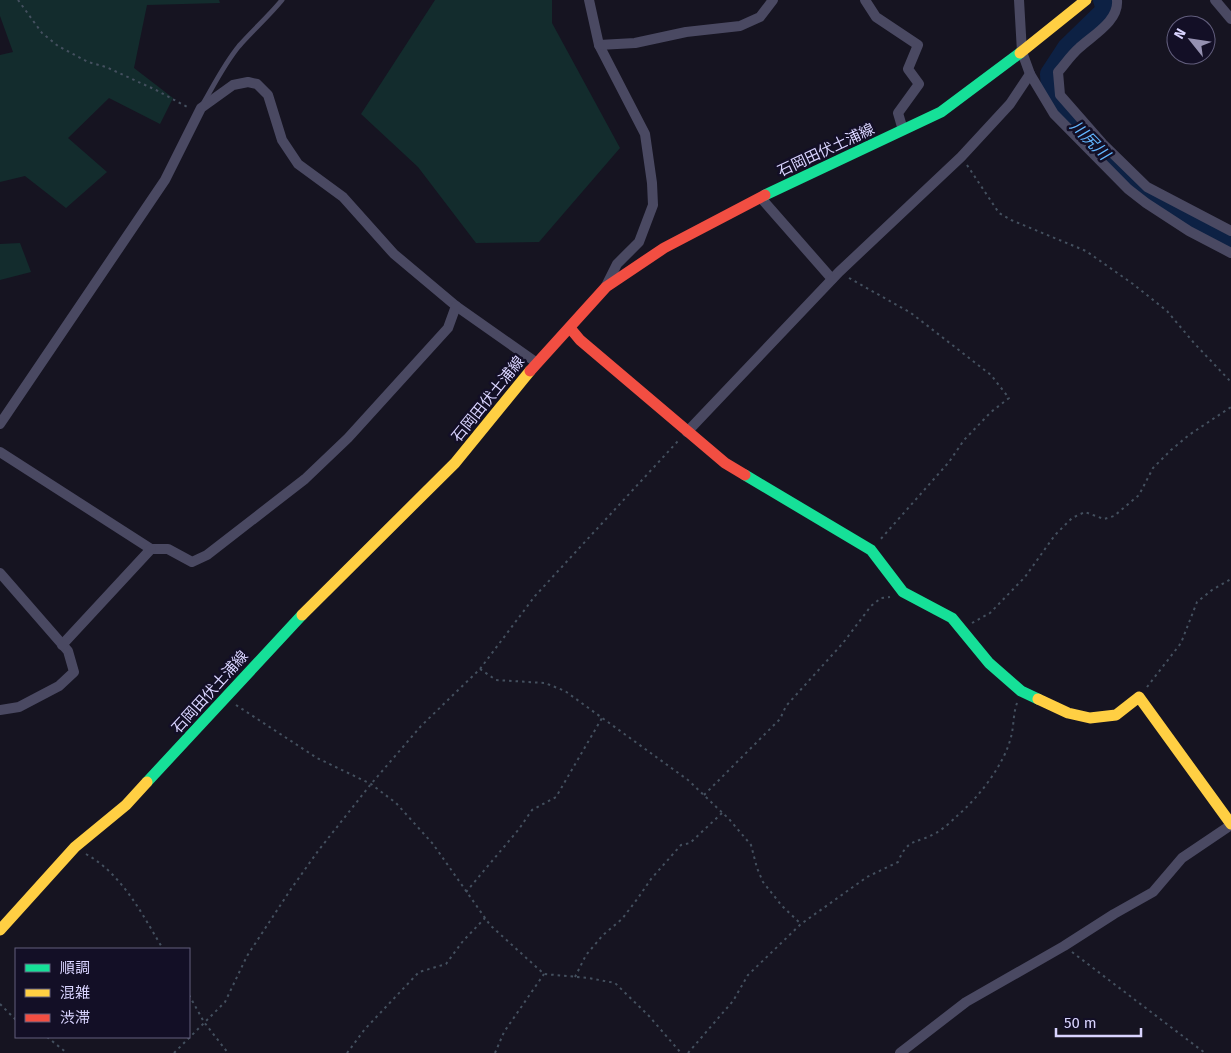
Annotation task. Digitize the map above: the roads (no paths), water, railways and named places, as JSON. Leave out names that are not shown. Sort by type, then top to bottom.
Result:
[{"type":"main road","name":"石岡田伏土浦線","points":[[0,930],[75,847],[126,805],[285,632],[455,463],[537,363],[606,287],[664,248],[761,198],[941,112],[1022,52],[1086,0]]},
{"type":"main road","points":[[570,328],[580,340],[724,463],[871,550],[903,592],[952,618],[989,663],[1021,691],[1068,713],[1090,718],[1116,715],[1139,697],[1231,825]]},
{"type":"street","points":[[589,0],[599,45],[645,134],[653,205],[639,242],[617,264],[606,287]]},
{"type":"street","points":[[599,45],[635,43],[686,32],[740,26],[760,16],[773,0]]},
{"type":"street","points":[[865,0],[876,17],[918,45],[908,69],[918,84],[898,113],[903,130]]},
{"type":"street","points":[[1019,0],[1022,52],[1030,74],[1054,114],[1128,189],[1189,231],[1231,254]]},
{"type":"street","points":[[1117,0],[1118,8],[1111,20],[1077,49],[1058,72],[1060,95],[1103,144],[1147,187],[1231,231]]},
{"type":"street","points":[[1215,0],[1231,19]]},
{"type":"street","points":[[686,432],[835,276],[961,157],[1010,104],[1030,74]]},
{"type":"street","points":[[0,424],[165,180],[201,108],[233,86],[248,82],[258,84],[268,95],[282,140],[298,164],[343,197],[394,254],[456,306],[537,363]]},
{"type":"street","points":[[761,198],[835,276]]},
{"type":"street","points":[[0,452],[151,549],[168,550],[192,562],[207,555],[305,479],[348,438],[448,328],[456,306]]},
{"type":"street","points":[[62,645],[151,549]]},
{"type":"street","points":[[0,573],[68,652],[74,672],[59,686],[20,707],[0,710]]},
{"type":"street","points":[[900,1053],[966,1002],[1153,892],[1182,858],[1231,825]]},
{"type":"lane","points":[[201,108],[225,64],[282,0]]},
{"type":"waterway","name":"川尻川","points":[[1103,0],[1106,10],[1067,48],[1050,74],[1051,89],[1059,109],[1139,189],[1188,221],[1231,243]]}]
